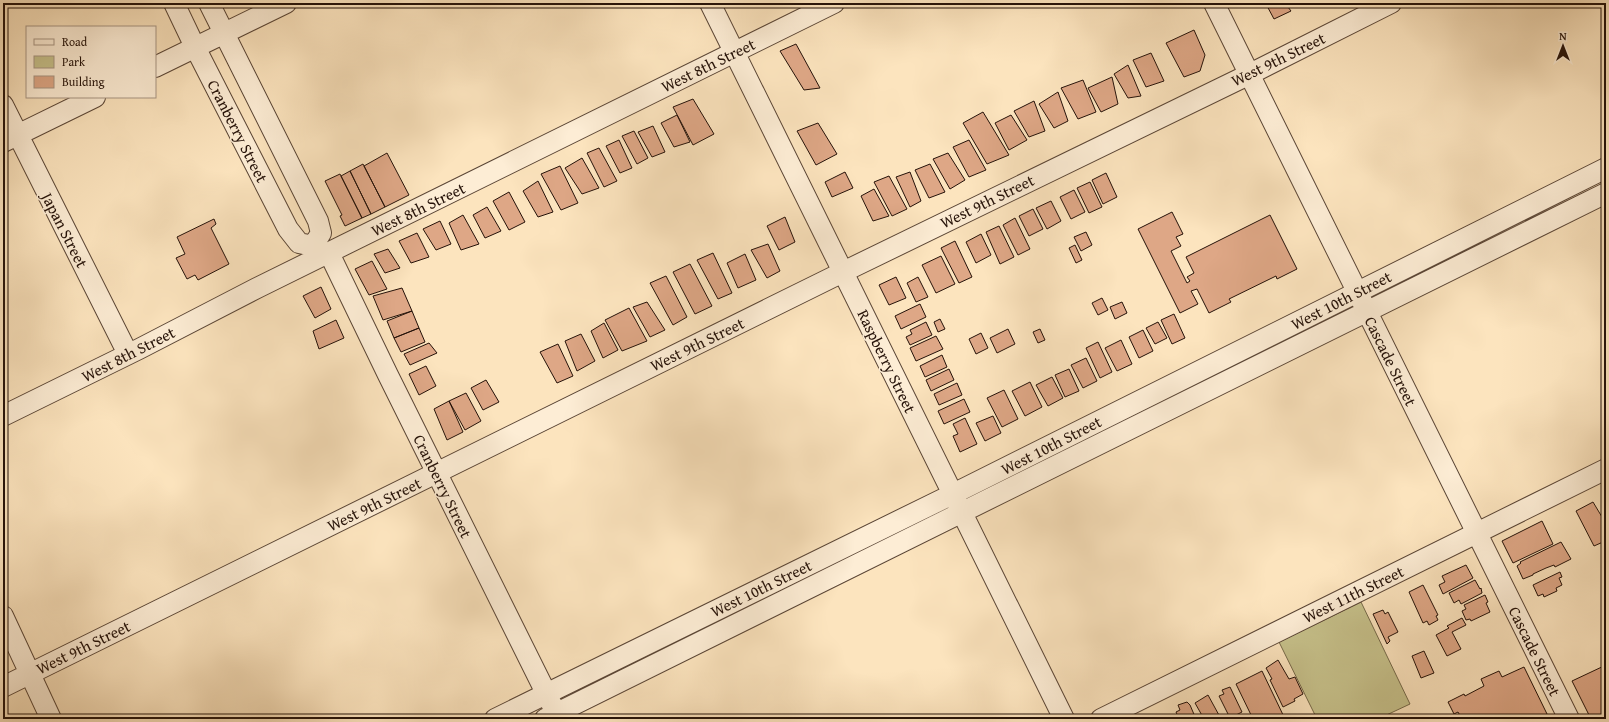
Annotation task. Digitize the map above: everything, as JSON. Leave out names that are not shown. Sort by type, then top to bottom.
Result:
[{"type":"street","name":"Cranberry Street","points":[[174,3],[288,229],[299,243],[320,252]]},
{"type":"street","name":"Cranberry Street","points":[[209,3],[318,221],[322,233],[320,252],[437,474],[546,693],[553,717]]},
{"type":"street","points":[[156,66],[286,3]]},
{"type":"street","name":"Raspberry Street","points":[[710,3],[1064,719]]},
{"type":"street","name":"West 8th Street","points":[[3,416],[128,354],[320,252],[834,3]]},
{"type":"street","name":"Cascade Street","points":[[1214,3],[1569,719]]},
{"type":"street","name":"West 9th Street","points":[[3,687],[437,474],[843,272],[1250,74],[1391,3]]},
{"type":"street","points":[[10,139],[93,98]]},
{"type":"street","name":"Japan Street","points":[[3,105],[10,139],[128,354]]},
{"type":"street","name":"West 10th Street","points":[[495,719],[953,494],[1606,168]]},
{"type":"street","points":[[1561,190],[1571,210]]},
{"type":"street","name":"West 10th Street","points":[[553,717],[1606,192]]},
{"type":"street","points":[[1214,363],[1224,382]]},
{"type":"street","name":"West 11th Street","points":[[1100,719],[1606,469]]},
{"type":"street","points":[[750,593],[759,613]]},
{"type":"street","points":[[3,616],[31,673],[51,719]]},
{"type":"green space","points":[[1361,602],[1410,704],[1378,719],[1317,719],[1279,642]]},
{"type":"building","points":[[1285,3],[1291,11],[1274,19],[1266,4]]},
{"type":"building","points":[[1194,30],[1205,55],[1200,71],[1184,77],[1166,43]]},
{"type":"building","points":[[796,44],[820,88],[804,90],[780,51]]},
{"type":"building","points":[[1151,53],[1164,81],[1146,87],[1133,60]]},
{"type":"building","points":[[1128,65],[1141,96],[1128,98],[1114,74]]},
{"type":"building","points":[[1112,77],[1118,104],[1101,112],[1088,88]]},
{"type":"building","points":[[1083,80],[1096,112],[1078,119],[1061,88]]},
{"type":"building","points":[[1058,92],[1068,121],[1054,128],[1039,104]]},
{"type":"building","points":[[693,99],[714,134],[693,145],[673,107]]},
{"type":"building","points":[[1034,101],[1045,131],[1029,137],[1014,111]]},
{"type":"building","points":[[983,112],[1009,155],[987,164],[963,123]]},
{"type":"building","points":[[677,115],[690,142],[674,147],[661,123]]},
{"type":"building","points":[[1011,115],[1027,140],[1009,150],[995,123]]},
{"type":"building","points":[[818,123],[837,154],[816,165],[797,131]]},
{"type":"building","points":[[653,126],[665,152],[652,157],[638,132]]},
{"type":"building","points":[[634,131],[648,158],[637,164],[622,136]]},
{"type":"building","points":[[619,140],[632,168],[620,173],[606,146]]},
{"type":"building","points":[[969,140],[986,170],[969,177],[953,147]]},
{"type":"building","points":[[599,148],[617,181],[604,187],[587,153]]},
{"type":"building","points":[[387,153],[409,195],[385,207],[364,166]]},
{"type":"building","points":[[948,153],[965,180],[950,189],[933,159]]},
{"type":"building","points":[[582,158],[599,188],[582,194],[565,168]]},
{"type":"building","points":[[363,164],[385,207],[371,214],[350,171]]},
{"type":"building","points":[[930,164],[945,192],[929,198],[915,170]]},
{"type":"building","points":[[560,166],[578,203],[561,210],[541,174]]},
{"type":"building","points":[[350,171],[371,214],[362,218],[341,176]]},
{"type":"building","points":[[845,172],[853,188],[832,197],[825,182]]},
{"type":"building","points":[[910,172],[921,201],[910,207],[896,177]]},
{"type":"building","points":[[1106,173],[1117,197],[1103,204],[1092,180]]},
{"type":"building","points":[[340,174],[362,218],[345,226],[340,216],[342,215],[325,181]]},
{"type":"building","points":[[889,176],[907,209],[892,216],[874,182]]},
{"type":"building","points":[[538,181],[553,212],[538,217],[523,191]]},
{"type":"building","points":[[1090,182],[1102,207],[1089,213],[1077,188]]},
{"type":"building","points":[[874,189],[889,216],[873,221],[861,196]]},
{"type":"building","points":[[1074,190],[1085,212],[1071,219],[1060,197]]},
{"type":"building","points":[[509,192],[525,222],[509,230],[493,201]]},
{"type":"building","points":[[1051,201],[1061,221],[1047,229],[1036,208]]},
{"type":"building","points":[[487,207],[501,231],[485,238],[473,215]]},
{"type":"building","points":[[1033,209],[1043,229],[1029,236],[1019,216]]},
{"type":"building","points":[[1172,212],[1183,234],[1176,237],[1181,246],[1171,251],[1187,283],[1190,281],[1187,277],[1194,273],[1186,257],[1270,215],[1297,269],[1277,279],[1276,276],[1229,299],[1231,302],[1209,313],[1197,289],[1191,291],[1198,304],[1180,313],[1138,229]]},
{"type":"building","points":[[463,215],[479,244],[461,250],[449,223]]},
{"type":"building","points":[[785,217],[795,242],[779,250],[767,226]]},
{"type":"building","points":[[1015,218],[1030,249],[1018,255],[1003,225]]},
{"type":"building","points":[[214,219],[216,224],[211,228],[229,264],[198,280],[195,275],[187,279],[176,258],[185,254],[177,237]]},
{"type":"building","points":[[440,221],[451,244],[436,250],[423,229]]},
{"type":"building","points":[[999,226],[1014,257],[1000,264],[986,232]]},
{"type":"building","points":[[1086,232],[1092,245],[1081,251],[1074,237]]},
{"type":"building","points":[[417,233],[429,257],[411,263],[399,241]]},
{"type":"building","points":[[981,234],[991,255],[976,263],[966,242]]},
{"type":"building","points":[[955,241],[972,277],[959,283],[941,248]]},
{"type":"building","points":[[768,244],[780,271],[767,278],[751,250]]},
{"type":"building","points":[[1075,245],[1082,260],[1076,263],[1069,248]]},
{"type":"building","points":[[388,249],[400,268],[385,273],[374,254]]},
{"type":"building","points":[[713,253],[732,293],[718,299],[697,260]]},
{"type":"building","points":[[745,254],[756,280],[738,288],[727,263]]},
{"type":"building","points":[[941,256],[955,284],[936,293],[922,265]]},
{"type":"building","points":[[372,261],[387,289],[369,295],[355,269]]},
{"type":"building","points":[[690,264],[712,306],[695,314],[673,272]]},
{"type":"building","points":[[666,276],[687,317],[673,325],[650,283]]},
{"type":"building","points":[[896,277],[906,298],[889,305],[879,285]]},
{"type":"building","points":[[918,277],[928,297],[916,302],[907,283]]},
{"type":"building","points":[[321,287],[331,309],[315,318],[303,296]]},
{"type":"building","points":[[402,288],[412,311],[383,320],[373,296]]},
{"type":"building","points":[[1102,298],[1108,310],[1098,315],[1092,303]]},
{"type":"building","points":[[647,302],[665,330],[650,337],[633,307]]},
{"type":"building","points":[[1122,302],[1127,313],[1115,319],[1110,307]]},
{"type":"building","points":[[920,304],[926,317],[901,329],[895,316]]},
{"type":"building","points":[[629,308],[647,341],[622,351],[605,320]]},
{"type":"building","points":[[412,311],[419,328],[394,338],[387,321]]},
{"type":"building","points":[[1174,314],[1185,338],[1172,344],[1161,320]]},
{"type":"building","points":[[940,319],[945,329],[938,332],[934,322]]},
{"type":"building","points":[[336,320],[344,338],[319,349],[313,331]]},
{"type":"building","points":[[926,322],[932,335],[910,345],[906,337],[912,334],[910,330]]},
{"type":"building","points":[[1158,322],[1167,338],[1155,344],[1146,328]]},
{"type":"building","points":[[604,323],[618,350],[603,358],[591,331]]},
{"type":"building","points":[[419,328],[425,342],[401,352],[394,338]]},
{"type":"building","points":[[1008,329],[1015,344],[997,353],[990,338]]},
{"type":"building","points":[[1040,329],[1045,340],[1038,343],[1033,332]]},
{"type":"building","points":[[1143,330],[1153,351],[1139,358],[1129,337]]},
{"type":"building","points":[[981,333],[988,348],[976,354],[969,339]]},
{"type":"building","points":[[581,334],[595,361],[577,371],[565,341]]},
{"type":"building","points":[[936,336],[943,349],[916,361],[910,348]]},
{"type":"building","points":[[1121,340],[1132,364],[1117,371],[1105,348]]},
{"type":"building","points":[[1098,342],[1112,372],[1100,378],[1086,348]]},
{"type":"building","points":[[429,343],[437,353],[410,365],[404,354]]},
{"type":"building","points":[[558,344],[573,376],[557,383],[540,352]]},
{"type":"building","points":[[942,355],[947,367],[925,377],[920,366]]},
{"type":"building","points":[[1086,358],[1097,381],[1083,388],[1071,365]]},
{"type":"building","points":[[426,366],[436,386],[419,395],[409,374]]},
{"type":"building","points":[[949,369],[954,380],[931,391],[926,380]]},
{"type":"building","points":[[1069,369],[1079,391],[1065,397],[1055,375]]},
{"type":"building","points":[[1052,377],[1063,398],[1048,406],[1036,385]]},
{"type":"building","points":[[486,380],[499,402],[483,410],[471,388]]},
{"type":"building","points":[[1030,382],[1042,407],[1025,416],[1012,391]]},
{"type":"building","points":[[957,383],[962,395],[939,405],[934,394]]},
{"type":"building","points":[[1004,390],[1018,419],[1002,427],[987,398]]},
{"type":"building","points":[[466,393],[481,421],[465,430],[449,401]]},
{"type":"building","points":[[964,399],[970,412],[944,424],[938,411]]},
{"type":"building","points":[[449,401],[463,432],[447,440],[434,409]]},
{"type":"building","points":[[993,416],[1001,433],[985,441],[976,423]]},
{"type":"building","points":[[965,418],[977,444],[960,452],[953,436],[958,434],[953,424]]},
{"type":"building","points":[[1593,502],[1605,522],[1606,544],[1604,545],[1603,542],[1594,546],[1576,511]]},
{"type":"building","points":[[1542,521],[1553,544],[1513,563],[1502,541]]},
{"type":"building","points":[[1561,542],[1571,559],[1555,567],[1554,565],[1546,568],[1523,579],[1517,566],[1521,563],[1520,562]]},
{"type":"building","points":[[1466,565],[1473,578],[1443,594],[1439,585],[1445,582],[1442,576]]},
{"type":"building","points":[[1560,572],[1562,577],[1559,578],[1562,585],[1556,588],[1557,591],[1544,597],[1543,594],[1538,596],[1533,585]]},
{"type":"building","points":[[1475,580],[1480,589],[1481,588],[1482,593],[1461,604],[1459,600],[1454,603],[1449,593]]},
{"type":"building","points":[[1423,585],[1438,615],[1436,616],[1438,620],[1429,625],[1427,621],[1423,623],[1409,592]]},
{"type":"building","points":[[1485,595],[1488,602],[1486,603],[1490,612],[1471,621],[1470,619],[1466,620],[1462,611],[1466,609],[1464,605]]},
{"type":"building","points":[[1383,610],[1385,614],[1388,612],[1398,632],[1388,637],[1390,641],[1387,644],[1373,614]]},
{"type":"building","points":[[1462,618],[1466,625],[1452,632],[1461,649],[1447,656],[1436,635],[1449,628],[1447,626]]},
{"type":"building","points":[[1424,651],[1434,673],[1421,678],[1412,656]]},
{"type":"building","points":[[1278,660],[1289,679],[1295,677],[1303,694],[1294,699],[1295,701],[1283,707],[1266,668]]},
{"type":"building","points":[[1606,665],[1606,719],[1591,719],[1572,681]]},
{"type":"building","points":[[1524,667],[1548,716],[1543,719],[1462,719],[1458,712],[1454,714],[1448,702],[1464,694],[1465,696],[1484,686],[1481,679],[1499,671],[1502,677]]},
{"type":"building","points":[[1262,671],[1285,719],[1253,719],[1236,684]]},
{"type":"building","points":[[1230,687],[1242,712],[1230,718],[1219,696],[1224,694],[1222,690]]},
{"type":"building","points":[[1208,695],[1221,719],[1204,719],[1195,703]]},
{"type":"building","points":[[1187,702],[1190,705],[1196,719],[1179,719],[1176,712],[1180,710],[1178,705]]}]
